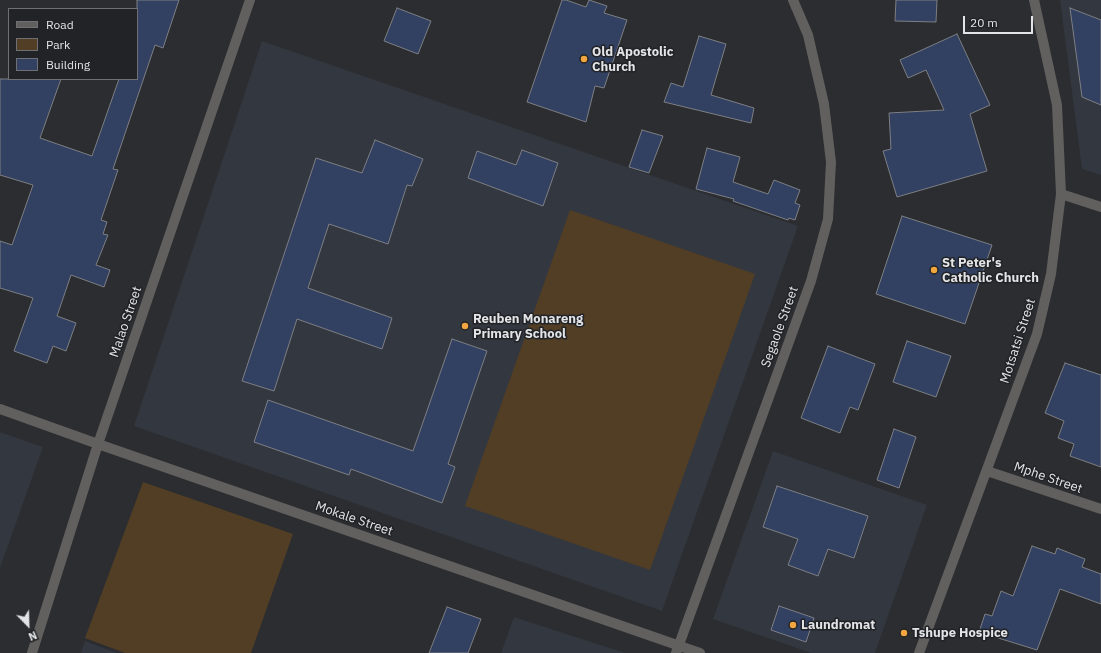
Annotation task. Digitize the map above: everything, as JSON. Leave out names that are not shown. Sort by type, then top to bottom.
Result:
[{"type":"street","name":"Malao Street","points":[[32,653],[98,444],[250,0]]},
{"type":"street","name":"Segaole Street","points":[[678,650],[811,281],[828,219],[831,162],[824,104],[808,34],[793,0]]},
{"type":"street","name":"Motsatsi Street","points":[[919,653],[1037,334],[1051,274],[1061,194],[1057,105],[1034,0]]},
{"type":"street","points":[[1061,194],[1101,208]]},
{"type":"street","name":"Mokale Street","points":[[0,409],[678,650],[700,653]]},
{"type":"street","name":"Mphe Street","points":[[987,471],[1101,509]]},
{"type":"shaded area","points":[[1060,0],[1101,0],[1101,175],[1082,169]]},
{"type":"shaded area","name":"Reuben Monareng Primary School","points":[[262,41],[798,226],[662,611],[134,426]]},
{"type":"shaded area","points":[[0,432],[43,447],[0,568]]},
{"type":"shaded area","points":[[773,451],[927,505],[875,653],[811,653],[713,619]]},
{"type":"shaded area","points":[[514,617],[625,653],[501,653]]},
{"type":"shaded area","points":[[85,641],[117,653],[81,653]]},
{"type":"green space","points":[[570,210],[755,274],[650,570],[465,506]]},
{"type":"green space","points":[[143,482],[293,534],[251,653],[125,653],[85,638]]},
{"type":"building","points":[[137,0],[179,0],[163,48],[155,45],[113,169],[118,170],[101,220],[107,222],[103,234],[108,235],[96,265],[110,270],[104,287],[71,275],[57,316],[76,323],[66,351],[53,346],[47,363],[14,351],[33,298],[0,288],[0,241],[12,245],[33,185],[0,175],[0,79],[61,80],[40,138],[92,156],[119,80],[138,80]]},
{"type":"building","points":[[562,0],[586,7],[589,0],[607,6],[604,13],[627,20],[604,88],[595,86],[586,122],[527,102]]},
{"type":"building","points":[[896,0],[937,0],[936,22],[895,21]]},
{"type":"building","points":[[397,8],[431,21],[418,54],[384,41]]},
{"type":"building","points":[[1070,8],[1101,20],[1101,105],[1082,97]]},
{"type":"building","points":[[957,34],[990,105],[970,114],[987,171],[897,197],[883,151],[891,149],[889,113],[944,110],[926,70],[908,78],[900,60]]},
{"type":"building","points":[[699,36],[726,44],[711,95],[754,108],[751,123],[664,102],[671,83],[683,87]]},
{"type":"building","points":[[642,130],[663,136],[649,173],[629,167]]},
{"type":"building","points":[[375,140],[423,159],[412,186],[407,185],[388,244],[329,224],[308,288],[392,318],[382,349],[297,319],[274,391],[242,381],[316,158],[362,173]]},
{"type":"building","points":[[707,148],[740,157],[733,182],[768,194],[774,180],[800,190],[795,203],[800,205],[795,220],[789,218],[788,220],[733,201],[734,199],[696,189]]},
{"type":"building","points":[[522,150],[558,163],[543,206],[468,178],[477,151],[516,165]]},
{"type":"building","name":"St Peter's Catholic Church","points":[[902,216],[992,245],[965,324],[876,294]]},
{"type":"building","points":[[452,339],[487,351],[448,464],[455,467],[442,503],[351,469],[349,475],[254,442],[268,400],[413,451]]},
{"type":"building","points":[[907,341],[951,356],[936,397],[893,382]]},
{"type":"building","points":[[828,346],[875,364],[858,410],[850,407],[840,433],[801,418]]},
{"type":"building","points":[[1065,363],[1101,375],[1101,467],[1070,456],[1074,444],[1058,438],[1064,421],[1045,413]]},
{"type":"building","points":[[894,429],[916,437],[899,488],[877,480]]},
{"type":"building","points":[[777,486],[868,516],[854,558],[828,549],[818,576],[788,565],[798,539],[763,527]]},
{"type":"building","points":[[1032,546],[1055,554],[1057,548],[1085,559],[1082,567],[1101,574],[1101,604],[1060,589],[1037,650],[979,632],[985,614],[992,616],[1001,591],[1013,596]]},
{"type":"building","points":[[779,606],[814,618],[806,642],[771,630]]},
{"type":"building","points":[[447,607],[481,619],[468,653],[429,653]]},
{"type":"place","name":"Old Apostolic Church","points":[[584,59]]},
{"type":"place","name":"St Peter's Catholic Church","points":[[934,270]]},
{"type":"place","name":"Reuben Monareng Primary School","points":[[465,326]]},
{"type":"place","name":"Laundromat","points":[[793,625]]},
{"type":"place","name":"Tshupe Hospice","points":[[904,633]]}]
